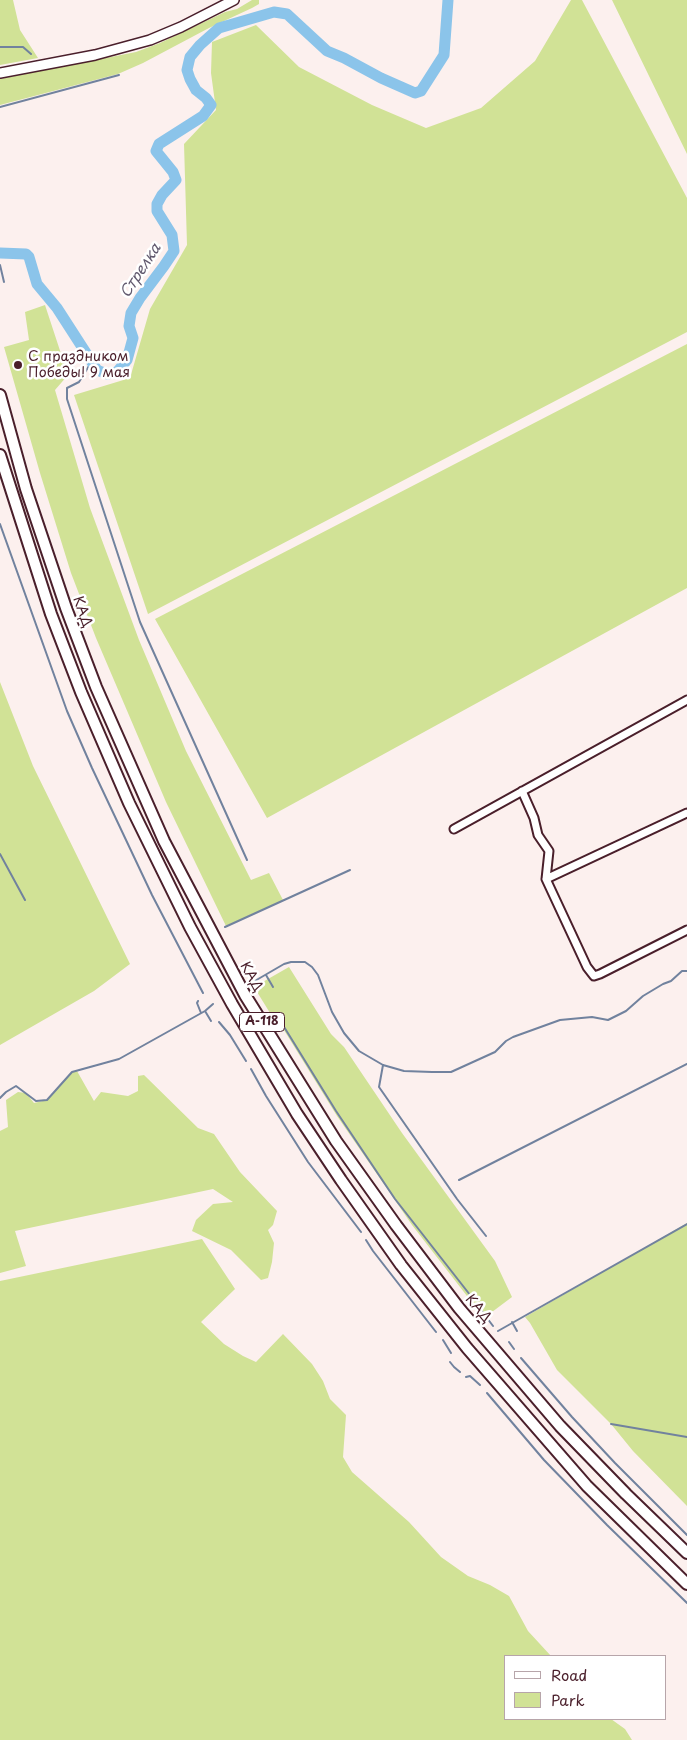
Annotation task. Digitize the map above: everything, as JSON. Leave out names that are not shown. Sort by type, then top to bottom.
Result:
[{"type":"highway","name":"КАД","points":[[0,395],[26,488],[63,599],[96,687],[164,841],[246,995],[336,1141],[396,1225],[459,1308],[560,1426],[687,1553]]},
{"type":"highway","name":"А-118","points":[[0,455],[51,614],[85,701],[129,804],[190,927],[232,1004],[297,1114],[401,1264],[467,1348],[587,1486],[687,1584]]},
{"type":"main road","points":[[0,73],[96,55],[150,40],[181,27],[234,0]]},
{"type":"street","points":[[454,830],[687,700]]},
{"type":"street","points":[[522,791],[534,818],[538,835],[549,851],[546,879],[587,967],[594,976],[687,930]]},
{"type":"street","points":[[546,879],[687,813]]},
{"type":"green space","points":[[0,0],[13,0],[20,30],[38,58],[0,65]]},
{"type":"green space","points":[[252,0],[259,0],[259,4],[118,74],[0,105],[0,79],[136,52],[160,43],[225,12],[237,9]]},
{"type":"green space","points":[[571,0],[582,0],[687,198],[687,332],[148,614],[74,395],[130,378],[150,309],[187,245],[184,144],[216,110],[211,73],[212,42],[256,25],[299,67],[372,105],[426,128],[481,108],[535,61]]},
{"type":"green space","points":[[612,0],[687,0],[687,154]]},
{"type":"green space","points":[[45,305],[68,375],[55,390],[90,508],[139,640],[186,751],[251,880],[269,873],[283,900],[226,926],[166,802],[96,638],[71,573],[40,473],[4,347],[29,340],[25,312]]},
{"type":"green space","points":[[687,344],[687,588],[267,818],[155,619]]},
{"type":"green space","points":[[0,682],[33,766],[130,964],[94,991],[0,1045]]},
{"type":"green space","points":[[289,967],[331,1034],[344,1047],[402,1133],[495,1261],[512,1297],[484,1318],[412,1225],[337,1116],[279,1022],[270,1013],[254,987]]},
{"type":"green space","points":[[77,1071],[94,1101],[101,1092],[128,1096],[138,1091],[138,1076],[144,1075],[198,1128],[214,1134],[240,1172],[277,1211],[273,1225],[268,1230],[274,1243],[268,1278],[261,1280],[231,1250],[192,1231],[196,1220],[213,1204],[233,1202],[213,1189],[15,1231],[26,1266],[0,1273],[0,1131],[8,1127],[6,1100],[18,1092],[26,1093],[34,1103],[47,1100],[72,1072]]},
{"type":"green space","points":[[687,1223],[687,1506],[633,1451],[611,1424],[557,1370],[525,1317]]},
{"type":"green space","points":[[202,1239],[235,1289],[201,1322],[224,1344],[256,1362],[283,1334],[312,1364],[323,1381],[330,1399],[346,1415],[343,1457],[352,1472],[409,1522],[441,1557],[468,1576],[490,1585],[509,1596],[528,1631],[550,1655],[504,1655],[504,1720],[612,1720],[625,1729],[632,1740],[0,1740],[0,1281]]},
{"type":"waterway","name":"Стрелка","points":[[0,253],[26,254],[29,257],[37,284],[57,308],[97,370],[107,374],[117,372],[127,360],[133,338],[129,326],[131,313],[174,251],[172,235],[157,211],[157,204],[162,195],[176,180],[173,172],[156,151],[159,144],[203,116],[211,105],[196,90],[187,70],[190,57],[200,45],[219,28],[274,12],[287,14],[327,51],[415,93],[421,91],[444,55],[448,0]]},
{"type":"waterway","points":[[0,47],[23,47],[31,54]]},
{"type":"waterway","points":[[0,107],[119,75]]},
{"type":"waterway","points":[[0,265],[4,282]]},
{"type":"waterway","points":[[92,361],[79,382],[67,388],[67,399],[140,622],[247,860]]},
{"type":"waterway","points":[[0,524],[67,711],[152,895],[203,993]]},
{"type":"waterway","points":[[0,854],[25,900]]},
{"type":"waterway","points":[[225,927],[350,870]]},
{"type":"waterway","points":[[253,982],[284,964],[305,962],[318,975],[332,1012],[344,1033],[359,1051],[383,1065],[404,1071],[451,1072],[495,1052],[513,1037],[560,1020],[592,1017],[608,1020],[626,1011],[643,996],[671,981],[682,971],[687,971]]},
{"type":"waterway","points":[[266,975],[273,987]]},
{"type":"waterway","points":[[198,1001],[201,1013]]},
{"type":"waterway","points":[[0,1098],[16,1086],[36,1101],[47,1100],[72,1072],[119,1059],[205,1011],[213,1004]]},
{"type":"waterway","points":[[205,1011],[211,1021]]},
{"type":"waterway","points":[[219,1022],[230,1035],[246,1061]]},
{"type":"waterway","points":[[281,1022],[336,1111],[395,1199],[474,1300]]},
{"type":"waterway","points":[[459,1180],[687,1064]]},
{"type":"waterway","points":[[383,1065],[379,1087],[457,1199],[486,1236]]},
{"type":"waterway","points":[[251,1069],[308,1162],[361,1232]]},
{"type":"waterway","points":[[498,1331],[687,1224]]},
{"type":"waterway","points":[[366,1240],[436,1332]]},
{"type":"waterway","points":[[481,1310],[493,1326]]},
{"type":"waterway","points":[[512,1322],[517,1331]]},
{"type":"waterway","points":[[443,1340],[451,1353]]},
{"type":"waterway","points":[[509,1342],[514,1349]]},
{"type":"waterway","points":[[521,1358],[615,1463],[687,1535]]},
{"type":"waterway","points":[[450,1362],[460,1372]]},
{"type":"waterway","points":[[466,1377],[470,1376],[480,1385]]},
{"type":"waterway","points":[[487,1393],[544,1460],[687,1603]]},
{"type":"waterway","points":[[611,1424],[687,1437]]},
{"type":"place","name":"С праздником Победы! 9 мая","points":[[18,365]]}]
